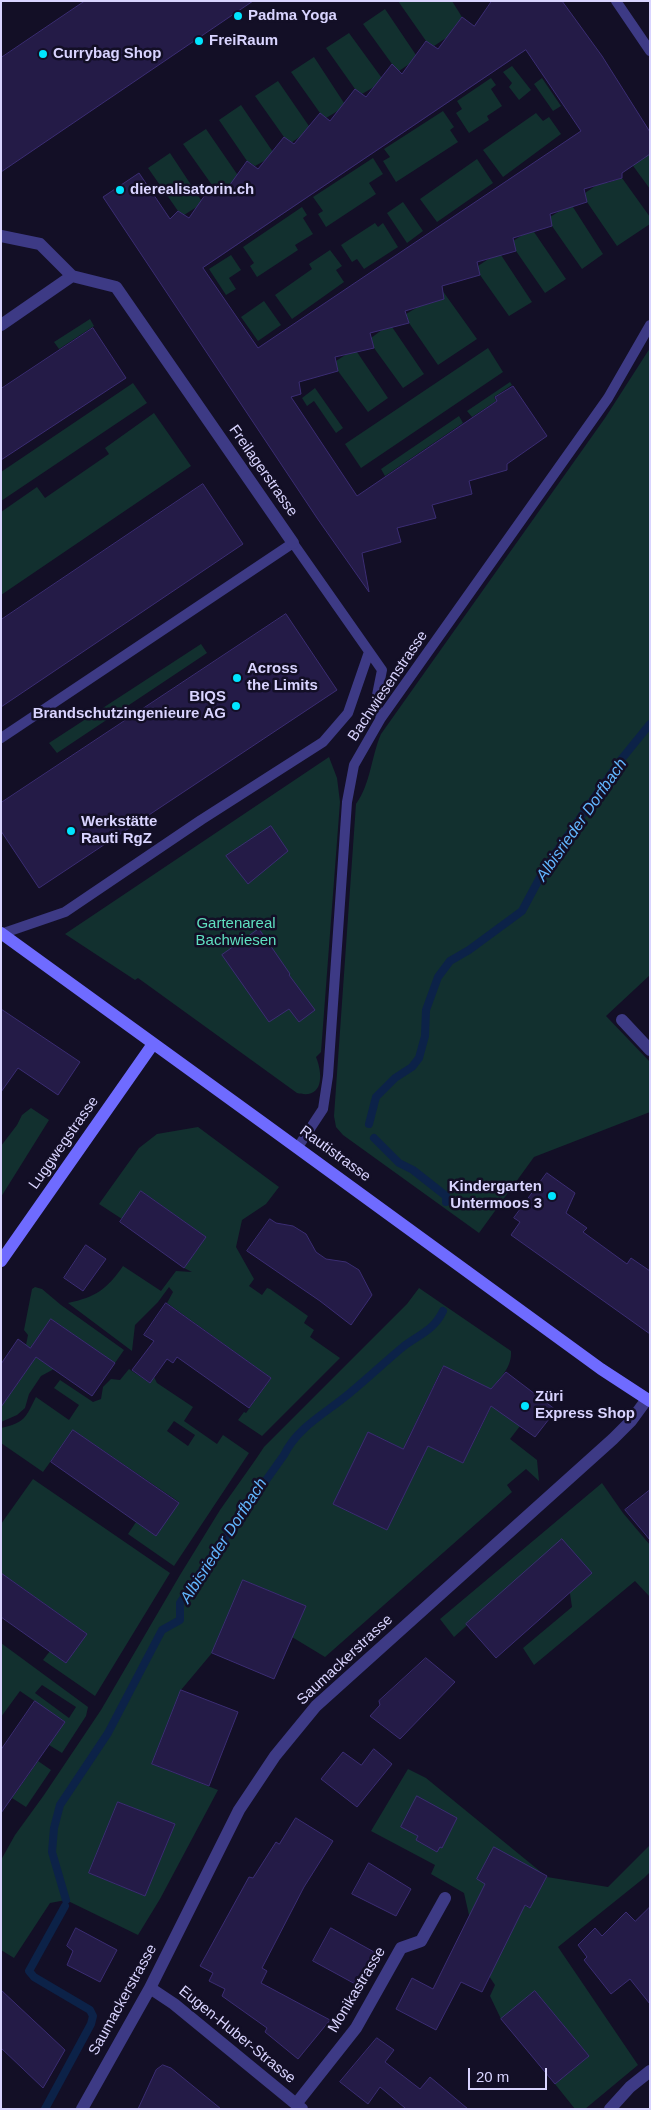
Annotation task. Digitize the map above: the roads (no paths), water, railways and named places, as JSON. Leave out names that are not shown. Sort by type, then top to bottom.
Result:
[{"type":"street","points":[[1,236],[40,244],[72,276],[1,325]]},
{"type":"street","name":"Freilagerstrasse","points":[[72,276],[116,287],[293,543]]},
{"type":"street","name":"Rautistrasse","points":[[2,934],[298,1147],[601,1369],[649,1400]]},
{"type":"street","points":[[622,1020],[650,1050]]},
{"type":"street","name":"Luggwegstrasse","points":[[1,1261],[153,1044]]},
{"type":"street","name":"Saumackerstrasse","points":[[82,2109],[150,1988],[239,1810],[275,1756],[316,1706],[613,1439],[649,1400]]},
{"type":"street","name":"Monikastrasse","points":[[299,2106],[356,2028],[401,1948],[421,1941],[445,1898]]},
{"type":"street","name":"Eugen-Huber-Strasse","points":[[150,1988],[174,2004],[299,2106]]},
{"type":"street","points":[[610,2109],[630,2087],[650,2071]]},
{"type":"lane","points":[[616,1],[650,51]]},
{"type":"lane","name":"Bachwiesenstrasse","points":[[298,1147],[323,1109],[328,1076],[347,802],[354,765],[381,718],[608,398],[650,325]]},
{"type":"lane","points":[[1,738],[293,543]]},
{"type":"lane","name":"Freilagerstrasse","points":[[293,543],[382,670],[375,705],[381,718]]},
{"type":"lane","points":[[2,934],[65,912],[201,820],[323,742],[348,713],[369,652]]},
{"type":"waterway","name":"Albisrieder Dorfbach","points":[[369,1124],[376,1097],[395,1078],[412,1067],[419,1058],[425,1036],[426,1010],[438,977],[450,961],[469,950],[522,911],[545,868],[620,761],[650,724]]},
{"type":"waterway","name":"Albisrieder Dorfbach","points":[[374,1138],[399,1163],[413,1170],[446,1196],[446,1202]]},
{"type":"waterway","name":"Albisrieder Dorfbach","points":[[66,1900],[52,1852],[54,1828],[60,1805],[108,1733],[162,1630],[180,1620],[180,1603],[297,1436],[404,1346],[431,1327],[443,1311]]},
{"type":"waterway","name":"Albisrieder Dorfbach","points":[[45,2109],[91,2024],[93,2016],[90,2010],[34,1977],[29,1971],[65,1906]]},
{"type":"place","name":"Padma Yoga","points":[[238,16]]},
{"type":"place","name":"FreiRaum","points":[[199,41]]},
{"type":"place","name":"Currybag Shop","points":[[43,54]]},
{"type":"place","name":"dierealisatorin.ch","points":[[120,190]]},
{"type":"place","name":"Across the Limits","points":[[237,678]]},
{"type":"place","name":"BIQS Brandschutzingenieure AG","points":[[236,706]]},
{"type":"place","name":"Werkstätte Rauti RgZ","points":[[71,831]]},
{"type":"place","name":"Kindergarten Untermoos 3","points":[[552,1196]]},
{"type":"place","name":"Züri Express Shop","points":[[525,1406]]},
{"type":"park label","name":"Gartenareal Bachwiesen","points":[[236,932]]}]
